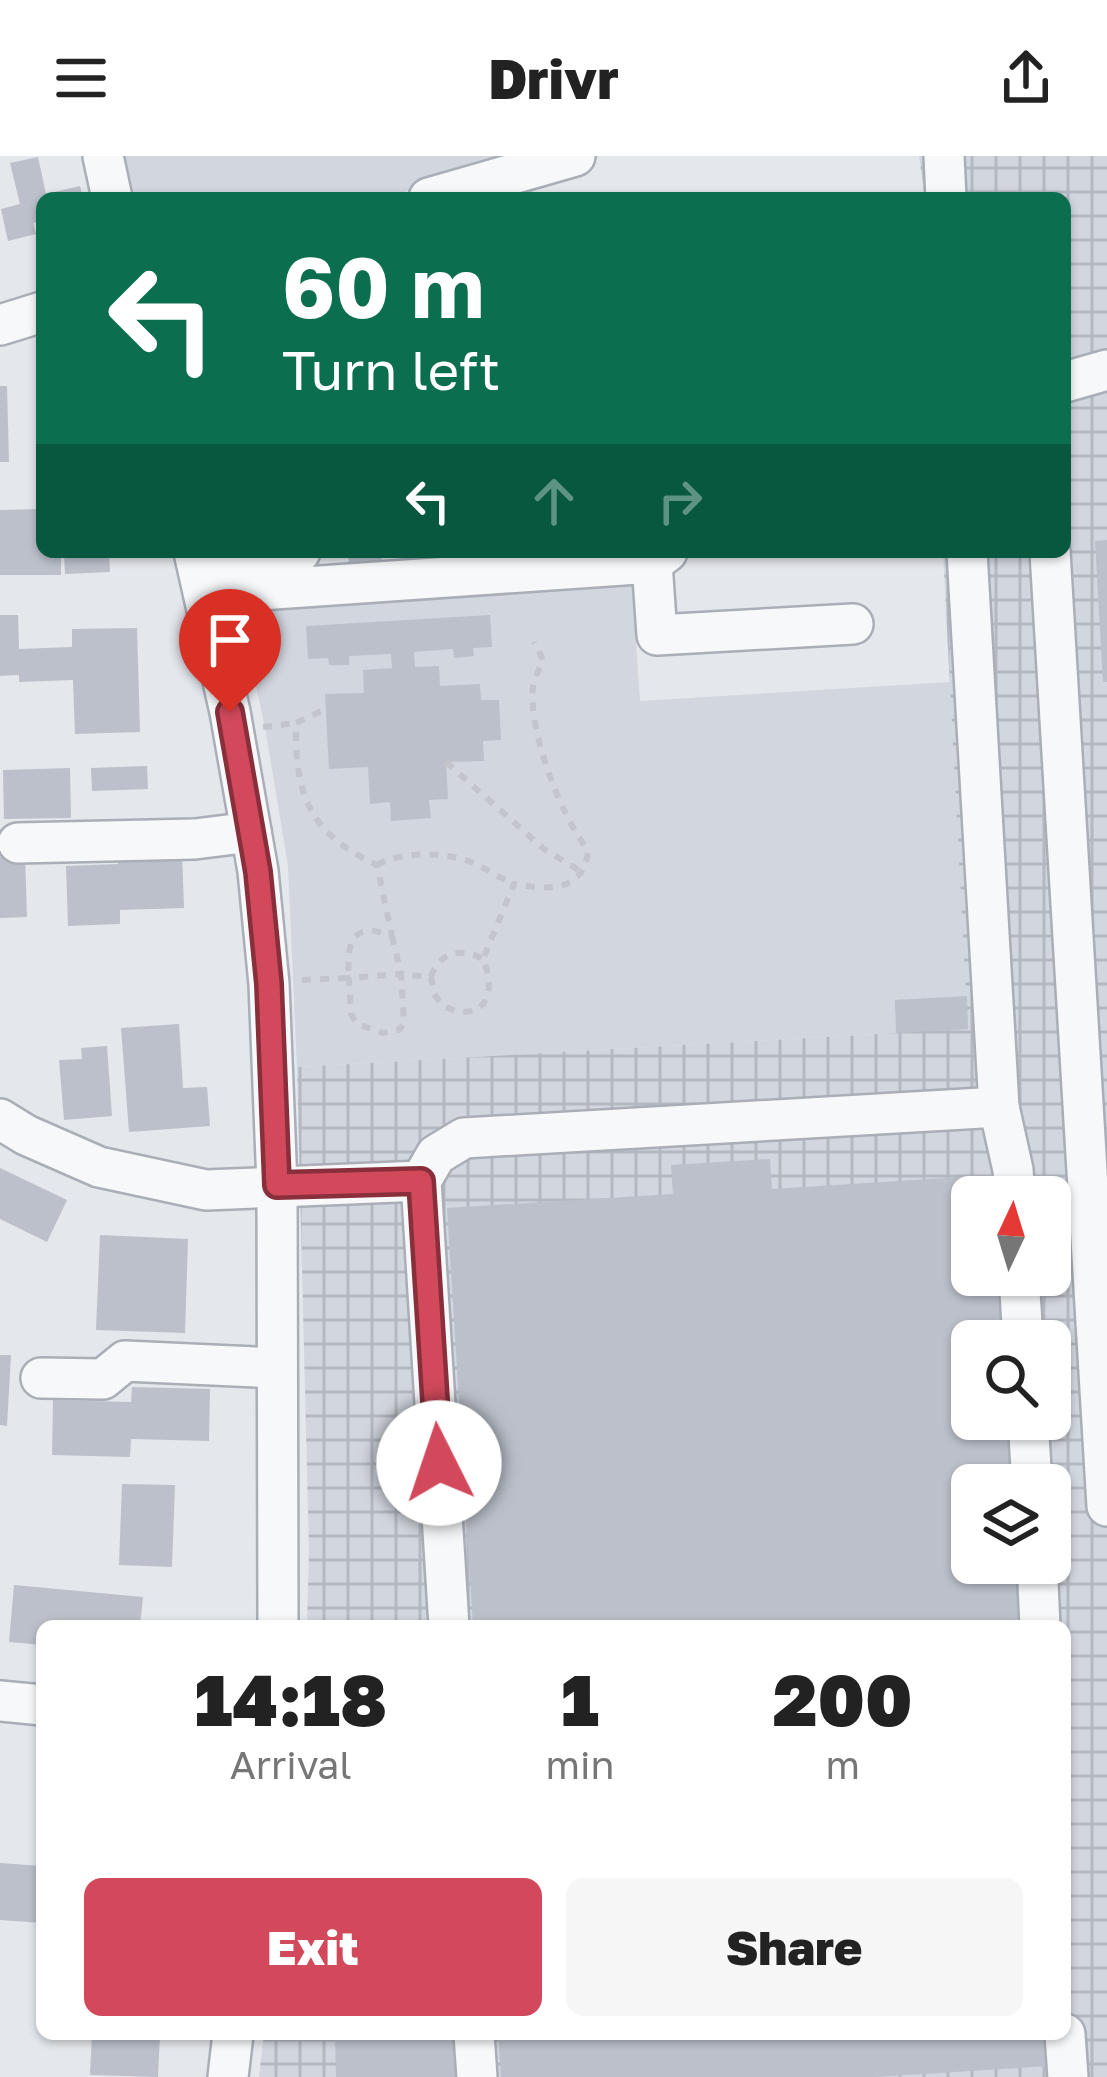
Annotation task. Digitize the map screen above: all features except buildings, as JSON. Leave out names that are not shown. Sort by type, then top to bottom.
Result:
[{"type":"street","points":[[103,156],[111,192]]},
{"type":"street","points":[[450,192],[575,156]]},
{"type":"street","points":[[944,156],[946,192]]},
{"type":"street","points":[[0,325],[36,315]]},
{"type":"street","points":[[1071,380],[1107,370]]},
{"type":"street","points":[[198,569],[264,558]]},
{"type":"street","points":[[198,569],[626,558]]},
{"type":"street","points":[[659,558],[657,635],[853,624]]},
{"type":"street","points":[[967,558],[999,1107],[1011,1176]]},
{"type":"street","points":[[1050,558],[1107,1506]]},
{"type":"street","points":[[198,569],[251,832],[269,984],[277,1185],[278,1620]]},
{"type":"street","points":[[18,843],[195,839],[251,832]]},
{"type":"street","points":[[449,1620],[421,1181],[436,1155],[464,1138],[999,1107]]},
{"type":"street","points":[[0,1119],[99,1167],[206,1190],[421,1181]]},
{"type":"street","points":[[41,1378],[103,1379],[125,1361],[277,1368]]},
{"type":"street","points":[[1037,1584],[1040,1620]]},
{"type":"street","points":[[0,1701],[36,1705]]},
{"type":"street","points":[[228,2077],[232,2040]]},
{"type":"street","points":[[474,2040],[477,2077]]},
{"type":"street","points":[[1065,2040],[1067,2077]]},
{"type":"path","points":[[326,709],[296,723],[301,797],[320,826],[351,853],[376,865],[396,858],[444,856],[472,862],[514,884],[564,888],[582,872],[588,850],[554,793],[532,685],[543,660],[535,641]]},
{"type":"path","points":[[446,763],[544,849],[582,872]]},
{"type":"path","points":[[376,865],[401,974],[404,1022],[399,1030],[383,1033],[357,1024],[351,1014],[346,952],[362,931],[392,936]]},
{"type":"path","points":[[483,959],[459,952],[435,964],[431,977],[442,1006],[468,1011],[481,1006],[490,995],[491,979],[483,959],[514,884]]},
{"type":"path","points":[[269,984],[401,974],[431,977]]},
{"type":"shaded area","points":[[103,156],[498,156],[404,192],[111,192]]},
{"type":"shaded area","points":[[919,156],[1107,156],[1107,2077],[259,2077],[263,2040],[1071,2040],[1071,1620],[307,1620],[297,1067],[896,1033],[895,1000],[966,996],[943,558],[1071,558],[1071,192],[924,192]]},
{"type":"shaded area","points":[[632,584],[640,701],[950,682],[967,996],[896,1033],[297,1067],[288,866],[265,727],[238,607]]},
{"type":"route","points":[[230,712],[258,872],[269,984],[277,1185],[421,1181],[439,1463]]}]
